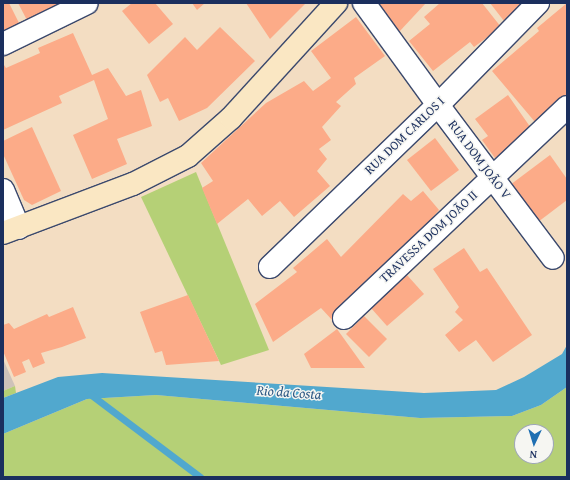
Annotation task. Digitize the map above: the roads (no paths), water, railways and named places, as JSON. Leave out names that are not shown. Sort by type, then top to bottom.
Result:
[{"type":"street","points":[[3,44],[88,3]]},
{"type":"street","points":[[3,190],[11,231],[133,184],[188,156],[231,118],[336,3]]},
{"type":"street","name":"RUA DOM JOÃO V","points":[[364,3],[438,105],[553,258]]},
{"type":"street","name":"RUA DOM CARLOS I","points":[[270,267],[438,105],[538,3]]},
{"type":"street","name":"TRAVESSA DOM JOÃO II","points":[[344,318],[567,106]]},
{"type":"water","name":"Rio da Costa","points":[[567,345],[567,387],[541,405],[512,416],[420,418],[156,395],[87,399],[3,434],[3,398],[58,377],[102,373],[424,393],[496,390],[524,377],[562,354]]},
{"type":"waterway","points":[[90,394],[200,477]]}]
